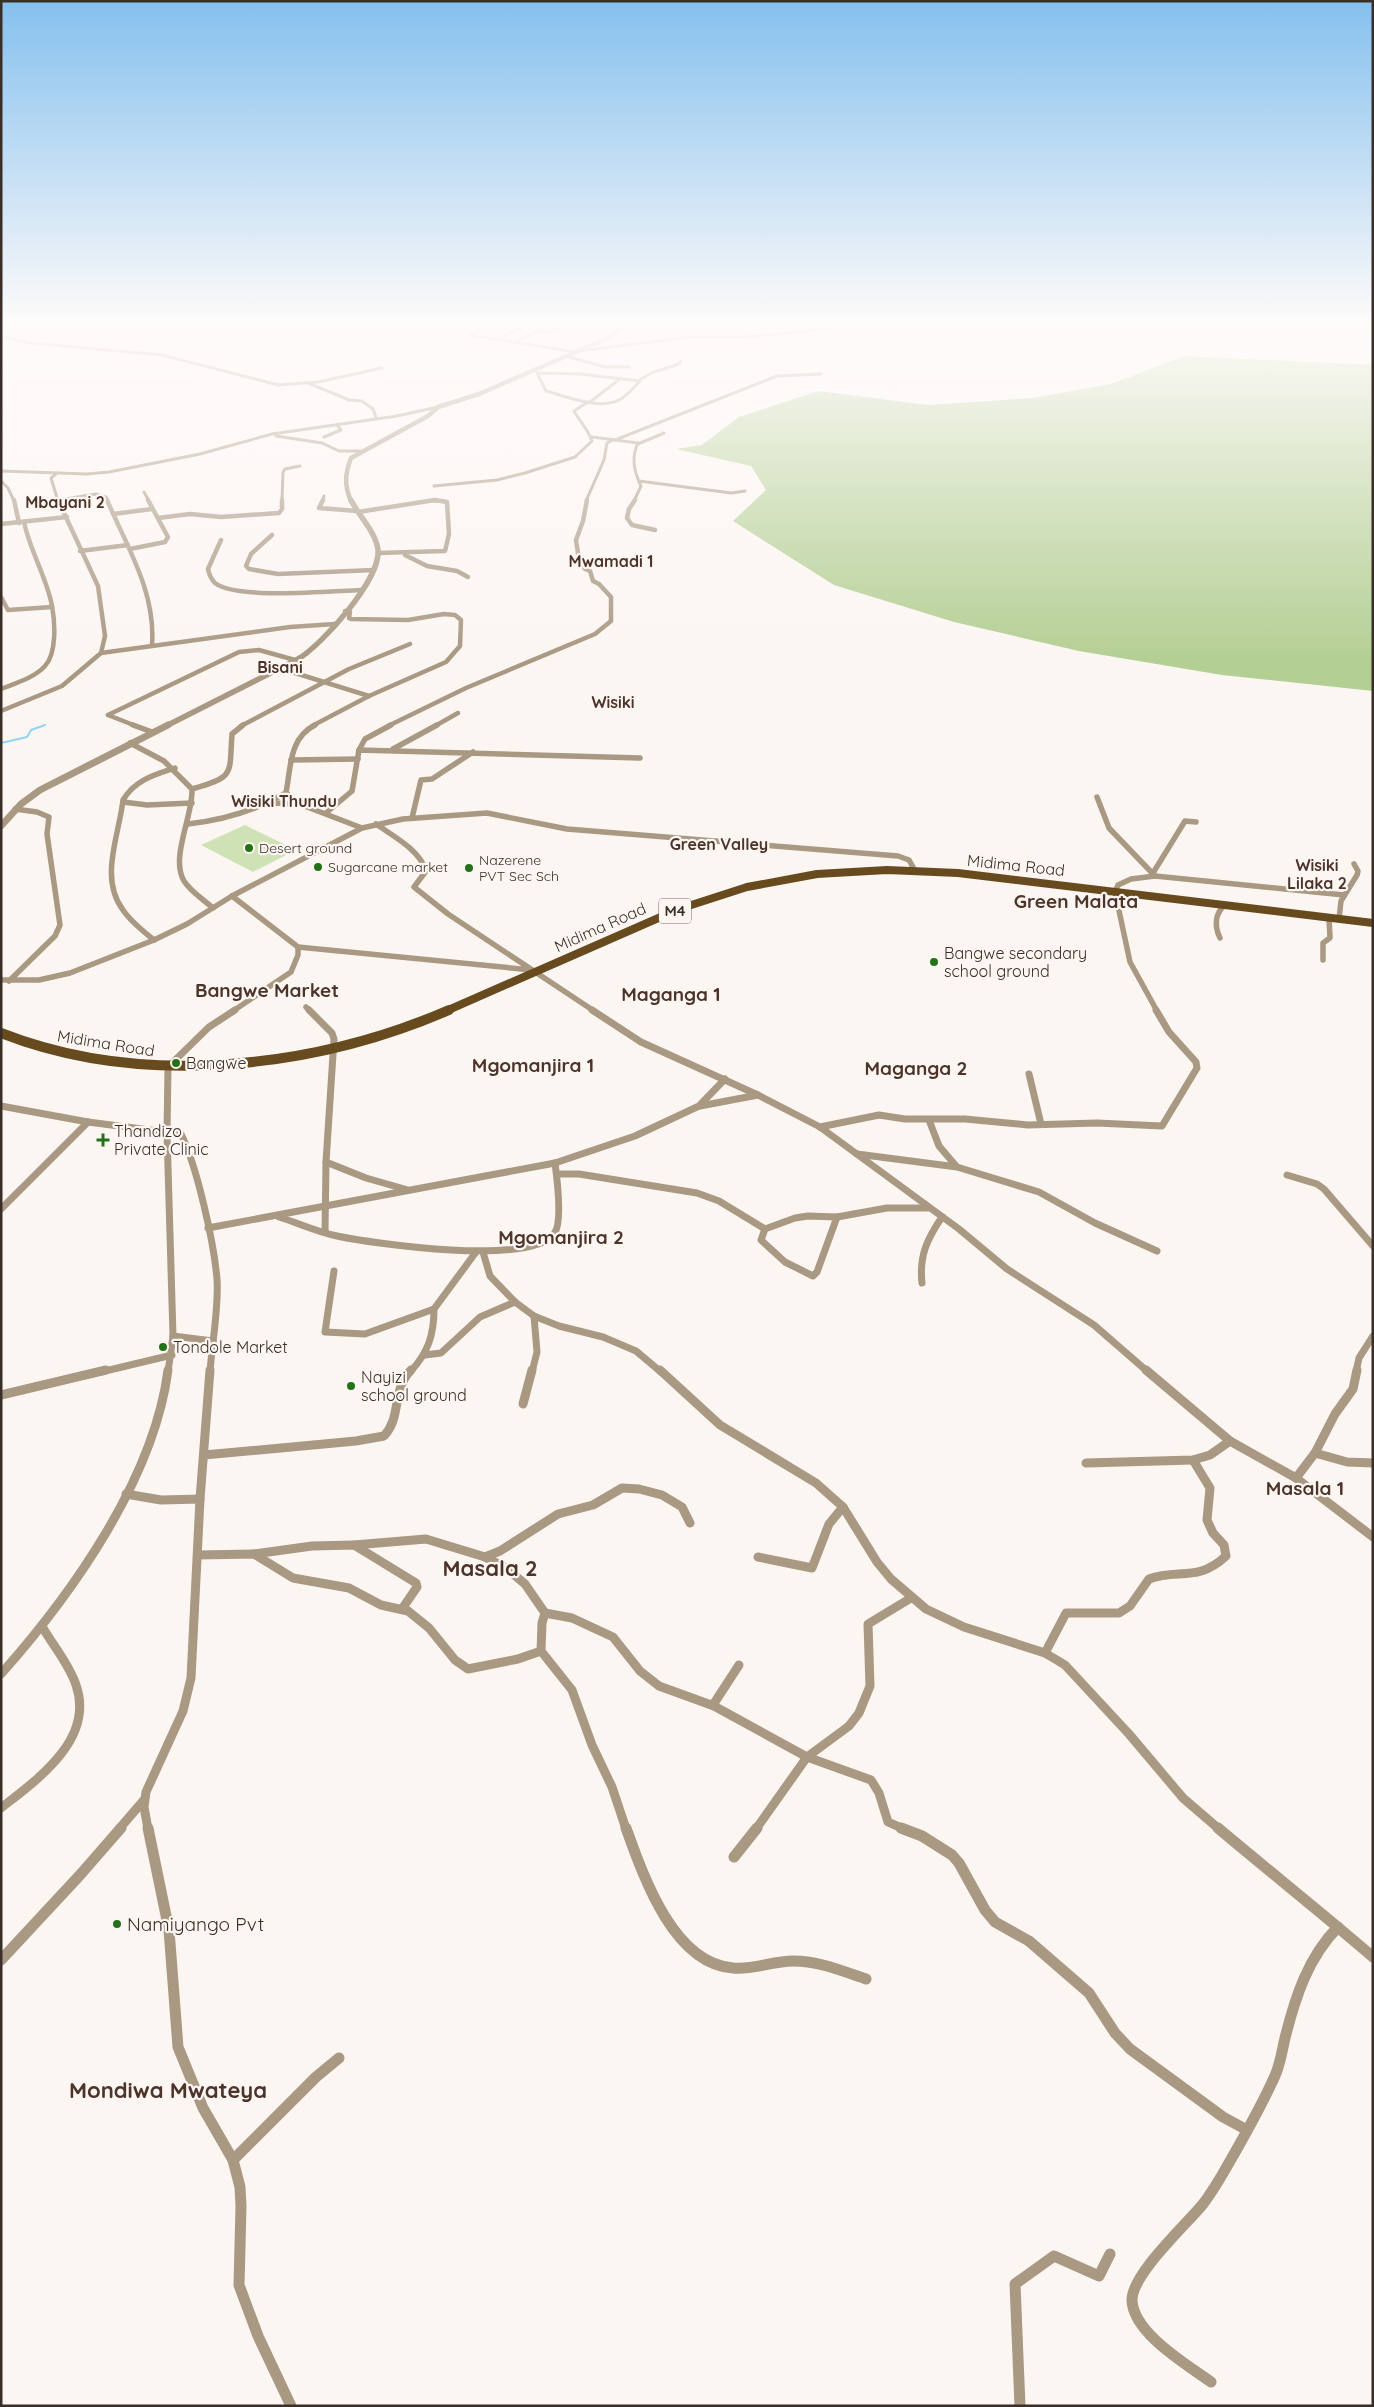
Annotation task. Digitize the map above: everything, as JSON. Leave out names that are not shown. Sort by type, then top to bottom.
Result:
[{"type":"main road","name":"Midima Road","points":[[1,1033],[57,1052],[118,1062],[168,1067],[267,1060],[333,1048],[382,1035],[432,1017],[679,909],[738,888],[827,873],[864,870],[914,869],[1373,923]]},
{"type":"street","points":[[1,471],[56,474],[108,472],[200,454],[267,435]]},
{"type":"street","points":[[315,442],[328,435]]},
{"type":"street","points":[[1,826],[15,809],[40,790],[295,660],[316,646],[361,590],[374,570],[378,553],[375,542],[357,511],[345,482],[345,475],[351,458],[391,435]]},
{"type":"street","points":[[326,814],[352,791],[359,750],[365,739],[406,716],[466,688],[588,638],[608,625],[611,619],[611,597],[600,584],[594,582],[590,571],[585,569],[580,560],[576,540],[584,521],[585,504],[604,460],[608,443],[626,435]]},
{"type":"street","points":[[655,530],[632,525],[628,519],[628,508],[639,497],[641,485],[638,481],[633,452],[638,444],[659,435]]},
{"type":"street","points":[[263,436],[315,442],[329,445],[339,451],[360,452]]},
{"type":"street","points":[[434,486],[494,480],[525,473],[575,457],[591,444],[592,438],[638,442],[638,444]]},
{"type":"street","points":[[158,518],[190,514],[209,516],[279,513],[282,509],[284,469],[300,466]]},
{"type":"street","points":[[56,474],[51,481],[99,592],[104,636],[101,653]]},
{"type":"street","points":[[1,481],[5,483],[12,496],[52,607],[53,633],[50,660],[39,670],[1,689]]},
{"type":"street","points":[[638,481],[732,493],[745,491]]},
{"type":"street","points":[[80,551],[129,547],[167,540],[168,535],[144,492]]},
{"type":"street","points":[[59,500],[96,494],[104,495],[138,566],[152,614],[154,630],[152,645]]},
{"type":"street","points":[[324,496],[319,508],[357,511],[435,500],[447,502],[449,534],[445,551],[378,553]]},
{"type":"street","points":[[113,514],[152,509]]},
{"type":"street","points":[[1,524],[67,517]]},
{"type":"street","points":[[272,536],[250,554],[246,566],[249,569],[278,574],[374,570]]},
{"type":"street","points":[[221,540],[208,569],[212,580],[218,585],[251,592],[269,593],[361,590]]},
{"type":"street","points":[[398,553],[427,566],[457,571],[468,577]]},
{"type":"street","points":[[1,596],[8,610],[52,607]]},
{"type":"street","points":[[188,824],[236,817],[268,804],[286,793],[296,739],[303,732],[369,696],[446,662],[460,646],[461,619],[444,614],[408,620],[351,619],[349,618],[350,612],[345,611]]},
{"type":"street","points":[[1,710],[44,695],[62,686],[101,653],[290,627],[335,624]]},
{"type":"street","points":[[192,789],[213,783],[227,774],[232,761],[232,737],[237,728],[349,669],[410,644]]},
{"type":"street","points":[[152,732],[108,714],[243,651],[259,650],[295,660]]},
{"type":"street","points":[[279,668],[369,696]]},
{"type":"street","points":[[392,750],[458,713]]},
{"type":"street","points":[[130,743],[160,757],[175,768],[192,789],[192,803],[181,851],[181,873],[188,885],[212,908]]},
{"type":"street","points":[[359,750],[640,758]]},
{"type":"street","points":[[412,818],[421,780],[432,779],[473,752]]},
{"type":"street","points":[[291,760],[358,758]]},
{"type":"street","points":[[154,940],[122,910],[112,885],[110,872],[123,802],[128,790],[137,782],[175,768]]},
{"type":"street","points":[[286,793],[302,805]]},
{"type":"street","points":[[1097,798],[1109,828],[1154,874]]},
{"type":"street","points":[[123,802],[147,804],[192,803]]},
{"type":"street","points":[[268,804],[284,802],[302,805],[362,828]]},
{"type":"street","points":[[9,981],[54,936],[60,925],[47,834],[49,817],[37,812],[15,809]]},
{"type":"street","points":[[1,980],[39,980],[70,973],[154,940],[187,924],[232,896],[362,828],[412,818],[479,813],[500,814],[567,830],[670,840],[898,856],[909,860],[914,869]]},
{"type":"street","points":[[1154,874],[1185,822],[1196,822]]},
{"type":"street","points":[[376,824],[406,846],[426,866],[424,874],[414,883],[415,889],[641,1042],[758,1094],[820,1128],[942,1217],[1008,1269],[1094,1325],[1230,1441],[1296,1478],[1373,1537]]},
{"type":"street","points":[[1339,919],[1339,907],[1344,895],[1356,880],[1358,870],[1354,864]]},
{"type":"street","points":[[820,1128],[870,1116],[929,1120],[955,1118],[1017,1124],[1097,1123],[1162,1126],[1197,1068],[1194,1058],[1169,1032],[1130,962],[1125,943],[1122,914],[1114,892],[1120,883],[1154,874],[1344,895]]},
{"type":"street","points":[[232,896],[298,947],[534,971]]},
{"type":"street","points":[[1220,938],[1216,930],[1216,919],[1219,910],[1225,905]]},
{"type":"street","points":[[1323,960],[1322,943],[1330,938],[1329,918]]},
{"type":"street","points":[[1,1674],[43,1628],[80,1575],[126,1494],[159,1411],[172,1355],[173,1336],[167,1133],[168,1067],[209,1027],[291,972],[298,955],[298,947]]},
{"type":"street","points":[[306,1007],[332,1033],[333,1048],[326,1162],[325,1232]]},
{"type":"street","points":[[1029,1074],[1041,1124]]},
{"type":"street","points":[[699,1106],[725,1079]]},
{"type":"street","points":[[208,1228],[277,1217],[325,1206],[555,1163],[635,1136],[699,1106],[758,1094]]},
{"type":"street","points":[[1,1106],[88,1122],[181,1134],[189,1150],[208,1228],[217,1280],[200,1499],[192,1666],[188,1693],[173,1735],[144,1800],[80,1875],[1,1960]]},
{"type":"street","points":[[929,1120],[939,1146],[957,1167]]},
{"type":"street","points":[[1,1209],[88,1122]]},
{"type":"street","points":[[857,1154],[957,1167],[1052,1197],[1080,1215],[1157,1252]]},
{"type":"street","points":[[326,1162],[366,1178],[410,1190]]},
{"type":"street","points":[[277,1217],[347,1238],[479,1252],[525,1249],[539,1246],[550,1239],[557,1230],[561,1216],[557,1196],[555,1163]]},
{"type":"street","points":[[557,1174],[579,1174],[697,1193],[719,1201],[765,1229]]},
{"type":"street","points":[[1287,1175],[1318,1184],[1373,1246]]},
{"type":"street","points":[[837,1217],[817,1272],[813,1276],[806,1274],[768,1249],[761,1240],[765,1229],[795,1218],[837,1217],[887,1208],[928,1208]]},
{"type":"street","points":[[922,1283],[920,1268],[921,1250],[942,1217]]},
{"type":"street","points":[[479,1252],[490,1276],[515,1302],[534,1316],[559,1326],[603,1337],[636,1351],[650,1361],[701,1410],[727,1429],[816,1482],[843,1508],[877,1562],[911,1598],[941,1618],[1054,1657],[1074,1674],[1129,1734],[1183,1798],[1373,1957]]},
{"type":"street","points":[[334,1272],[325,1332],[365,1334],[434,1309],[479,1252]]},
{"type":"street","points":[[425,1355],[441,1353],[480,1317],[515,1302]]},
{"type":"street","points":[[204,1456],[356,1441],[384,1436],[394,1425],[402,1382],[425,1355],[433,1337],[434,1309]]},
{"type":"street","points":[[523,1404],[537,1352],[534,1316]]},
{"type":"street","points":[[173,1336],[213,1341]]},
{"type":"street","points":[[1296,1478],[1314,1453],[1335,1414],[1353,1389],[1360,1358],[1373,1336]]},
{"type":"street","points":[[1,1395],[172,1355]]},
{"type":"street","points":[[1086,1463],[1192,1460],[1210,1455],[1230,1441]]},
{"type":"street","points":[[1314,1453],[1333,1459],[1373,1463]]},
{"type":"street","points":[[1045,1653],[1066,1613],[1119,1613],[1124,1611],[1138,1596],[1147,1580],[1154,1577],[1190,1575],[1203,1572],[1218,1564],[1226,1556],[1224,1544],[1213,1533],[1207,1520],[1210,1488],[1192,1460]]},
{"type":"street","points":[[485,1557],[500,1551],[558,1514],[593,1505],[622,1488],[639,1489],[662,1496],[682,1507],[690,1523]]},
{"type":"street","points":[[126,1494],[155,1499],[200,1499]]},
{"type":"street","points":[[758,1557],[812,1568],[829,1524],[843,1508]]},
{"type":"street","points":[[198,1555],[254,1554],[312,1546],[426,1539],[485,1557],[506,1568],[525,1584],[545,1613]]},
{"type":"street","points":[[354,1544],[416,1583],[417,1587],[402,1609]]},
{"type":"street","points":[[254,1554],[293,1578],[349,1588],[381,1605],[402,1609],[423,1623],[454,1660],[468,1669],[518,1659],[541,1651]]},
{"type":"street","points":[[734,1857],[807,1757],[849,1726],[859,1713],[870,1686],[868,1624],[911,1598]]},
{"type":"street","points":[[545,1613],[542,1623],[541,1651],[572,1690],[592,1745],[615,1793],[640,1868],[655,1900],[681,1940],[697,1954],[715,1965],[748,1968],[790,1961],[807,1962],[822,1964],[866,1978]]},
{"type":"street","points":[[545,1613],[558,1613],[613,1636],[631,1663],[650,1681],[688,1698],[713,1705],[775,1743],[807,1757],[871,1780],[879,1793],[888,1822],[922,1836],[952,1855],[959,1863],[985,1910],[995,1922],[1029,1941],[1089,1993],[1115,2033],[1130,2049],[1175,2080],[1223,2117],[1247,2130]]},
{"type":"street","points":[[1,1808],[37,1780],[61,1755],[76,1728],[80,1709],[78,1692],[43,1628]]},
{"type":"street","points":[[713,1705],[739,1665]]},
{"type":"street","points":[[144,1800],[146,1820],[169,1930],[178,2047],[203,2108],[233,2160],[240,2188],[241,2206],[239,2284],[258,2336],[291,2406]]},
{"type":"street","points":[[1211,2382],[1162,2347],[1142,2327],[1132,2302],[1133,2292],[1156,2256],[1204,2203],[1247,2130],[1275,2077],[1294,2002],[1306,1974],[1324,1942],[1338,1927]]},
{"type":"street","points":[[233,2160],[316,2077],[339,2058]]},
{"type":"street","points":[[1020,2406],[1015,2284],[1054,2256],[1099,2276],[1110,2254]]},
{"type":"green space","points":[[715,435],[1373,435],[1373,691],[1222,675],[1079,651],[954,622],[834,585],[733,521],[766,490],[751,466],[676,449],[702,445]]},
{"type":"green space","name":"Desert ground","points":[[245,825],[296,850],[253,872],[201,845]]},
{"type":"waterway","points":[[1,743],[27,737],[31,730],[45,725],[43,726]]},
{"type":"place","name":"Desert ground","points":[[249,848]]},
{"type":"place","name":"Sugarcane market","points":[[318,867]]},
{"type":"place","name":"Nazerene PVT Sec Sch","points":[[469,868]]},
{"type":"place","name":"Bangwe secondary school ground","points":[[934,962]]},
{"type":"place","name":"Bangwe","points":[[176,1063]]},
{"type":"place","name":"Thandizo Private Clinic","points":[[103,1140]]},
{"type":"place","name":"Tondole Market","points":[[163,1347]]},
{"type":"place","name":"Nayizi school ground","points":[[351,1386]]},
{"type":"place","name":"Namiyango Pvt","points":[[117,1924]]},
{"type":"district","name":"Mbayani 2","points":[[65,502]]},
{"type":"district","name":"Mwamadi 1","points":[[611,561]]},
{"type":"district","name":"Bisani","points":[[280,667]]},
{"type":"district","name":"Wisiki","points":[[613,702]]},
{"type":"district","name":"Wisiki Thundu","points":[[284,801]]},
{"type":"district","name":"Green Valley","points":[[719,844]]},
{"type":"district","name":"Wisiki Lilaka 2","points":[[1317,874]]},
{"type":"district","name":"Green Malata","points":[[1076,901]]},
{"type":"district","name":"Bangwe Market","points":[[267,990]]},
{"type":"district","name":"Maganga 1","points":[[671,994]]},
{"type":"district","name":"Mgomanjira 1","points":[[533,1065]]},
{"type":"district","name":"Maganga 2","points":[[916,1068]]},
{"type":"district","name":"Mgomanjira 2","points":[[561,1237]]},
{"type":"district","name":"Masala 1","points":[[1305,1488]]},
{"type":"district","name":"Masala 2","points":[[490,1568]]},
{"type":"district","name":"Mondiwa Mwateya","points":[[168,2090]]}]
